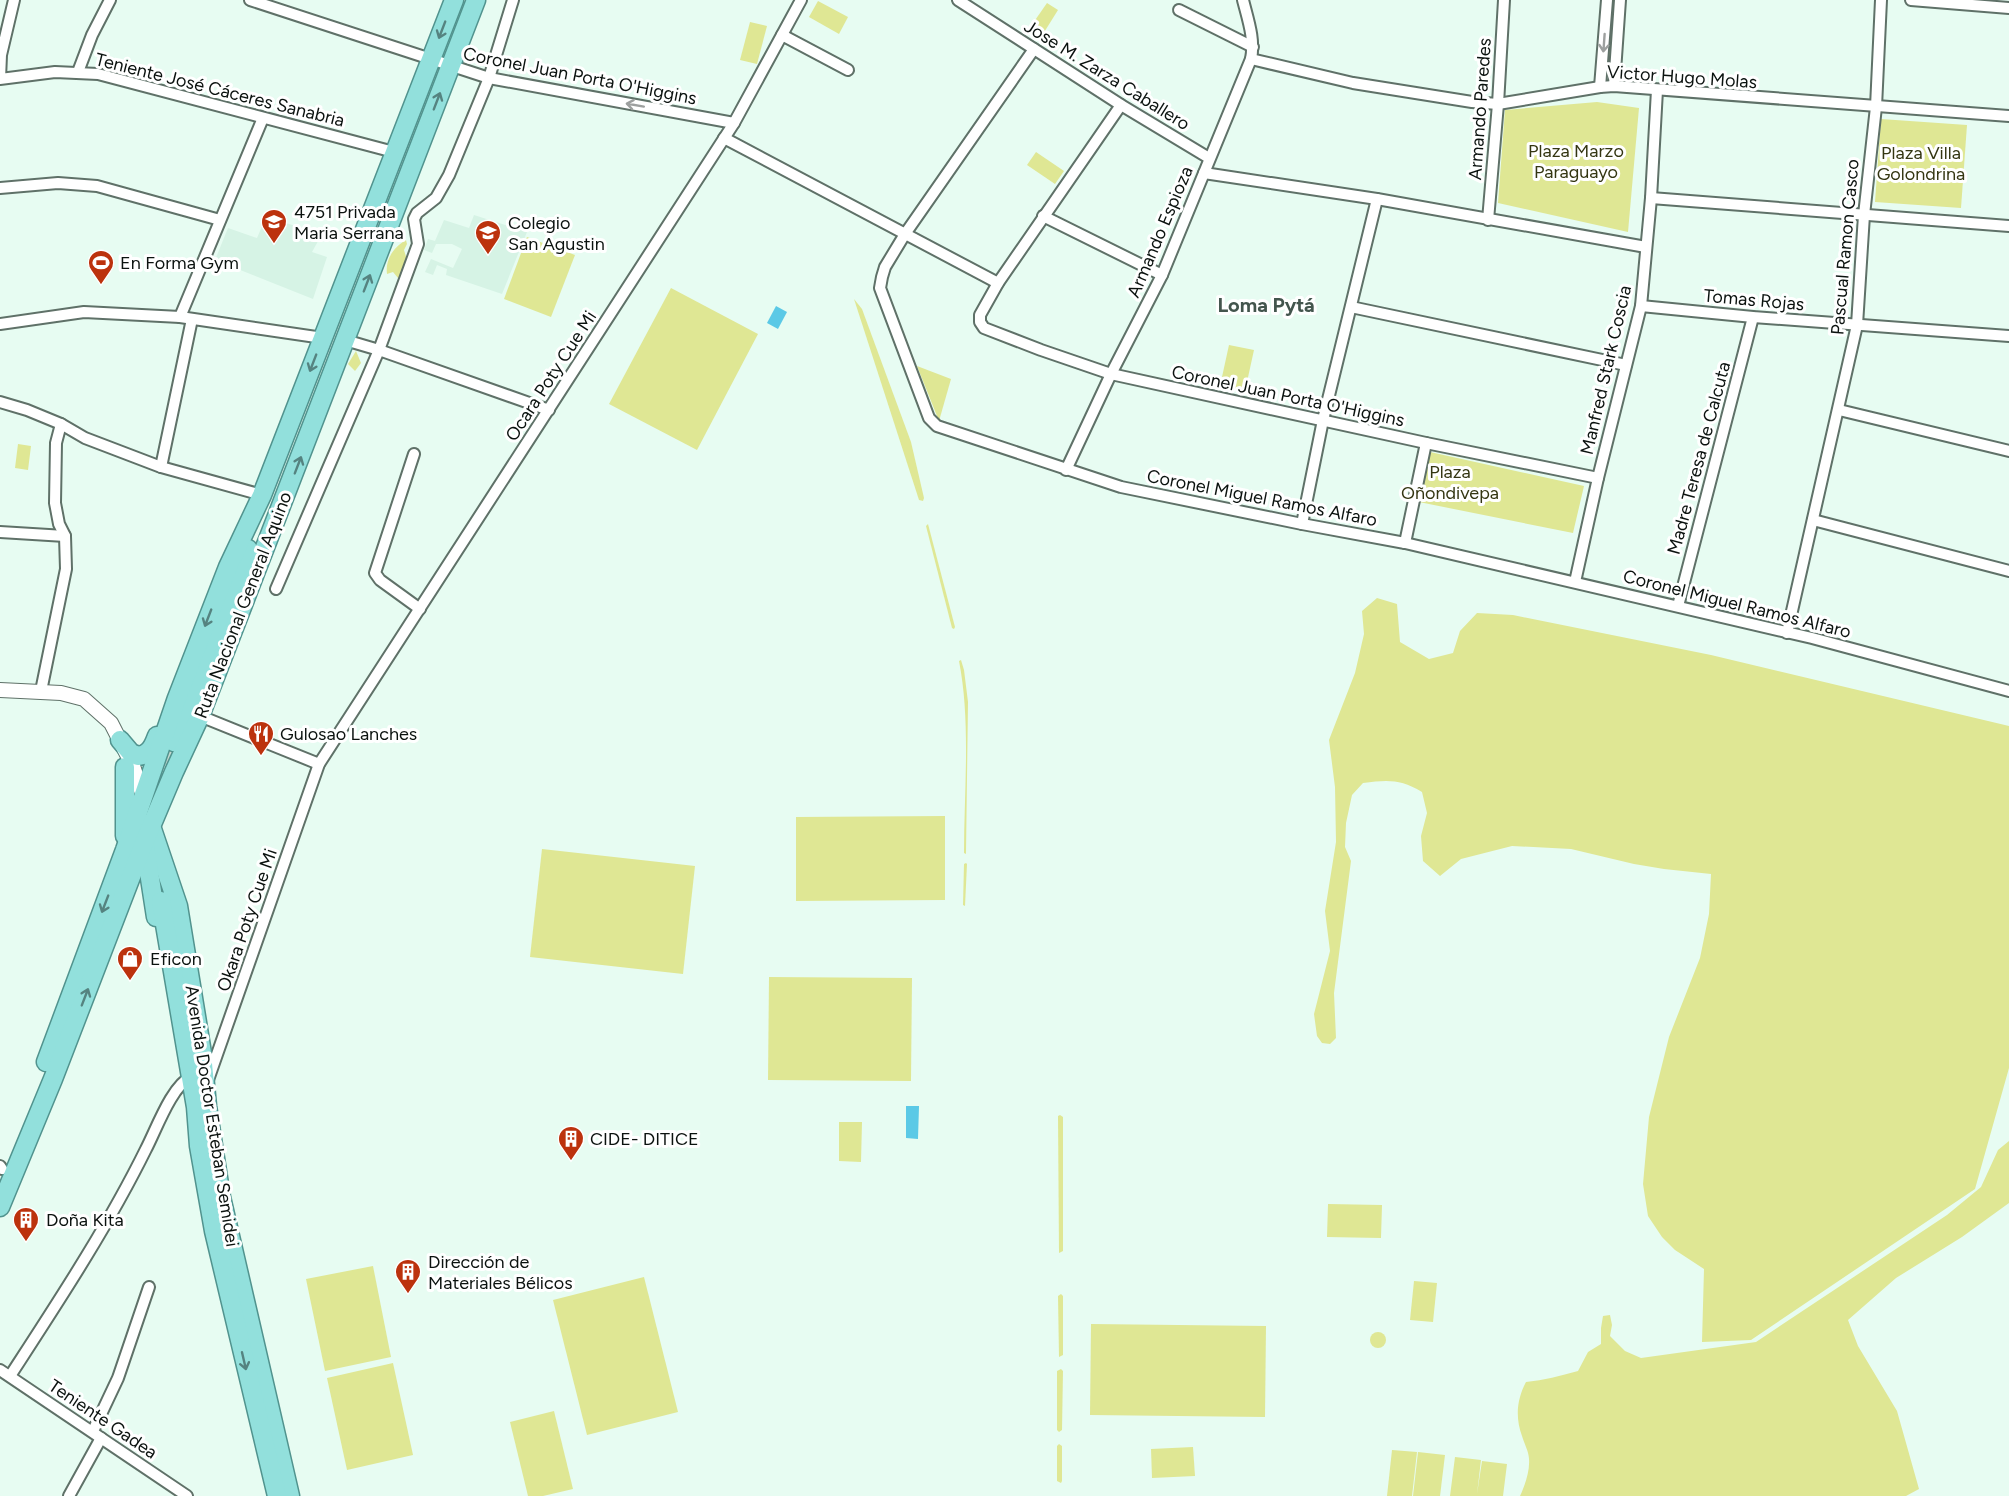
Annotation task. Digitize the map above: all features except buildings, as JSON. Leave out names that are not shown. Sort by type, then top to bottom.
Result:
[{"type":"highway","name":"Ruta Nacional General Aquino","points":[[1,1170],[41,1075],[125,850],[177,698],[228,567],[259,501],[324,338],[454,0]]},
{"type":"highway","name":"Ruta Nacional General Aquino","points":[[0,1207],[148,835],[200,716],[476,0]]},
{"type":"highway","points":[[172,747],[251,541],[259,501]]},
{"type":"highway","points":[[120,740],[134,755],[147,753],[166,712],[177,698]]},
{"type":"highway","points":[[125,767],[125,850]]},
{"type":"highway","points":[[164,901],[165,837],[174,772]]},
{"type":"highway","name":"Avenida Doctor Esteban Semidei","points":[[140,804],[198,1024],[198,1082],[205,1182],[214,1231],[277,1496]]},
{"type":"highway","points":[[148,835],[164,901],[180,1042],[198,1082]]},
{"type":"highway","points":[[121,904],[136,887],[144,887],[164,901]]},
{"type":"highway","name":"Avenida Doctor Esteban Semidei","points":[[198,1082],[221,1197],[290,1496]]},
{"type":"street","points":[[0,79],[1,55],[14,0]]},
{"type":"street","points":[[78,72],[92,35],[110,0]]},
{"type":"street","name":"Coronel Juan Porta O'Higgins","points":[[250,0],[282,5],[430,60],[489,78],[734,123]]},
{"type":"street","points":[[276,589],[379,350],[418,244],[414,219],[417,213],[436,198],[449,175],[489,78],[513,0]]},
{"type":"street","name":"Ocara Poty Cue Mi","points":[[319,764],[734,123],[801,0]]},
{"type":"street","name":"Jose M. Zarza Caballero","points":[[958,0],[1209,158]]},
{"type":"street","points":[[1243,0],[1250,27],[1252,53]]},
{"type":"street","name":"Armando Paredes","points":[[1488,220],[1504,0]]},
{"type":"street","points":[[1600,87],[1607,0]]},
{"type":"street","points":[[1614,87],[1620,0]]},
{"type":"street","name":"Pascual Ramon Casco","points":[[1787,633],[1857,325],[1864,215],[1876,107],[1881,0]]},
{"type":"street","points":[[1911,0],[2009,8]]},
{"type":"street","name":"Victor Hugo Molas","points":[[1179,10],[1252,53],[1353,83],[1450,99],[1498,104],[1600,87],[1614,87],[2009,116]]},
{"type":"street","points":[[782,35],[848,70]]},
{"type":"street","name":"Coronel Miguel Ramos Alfaro","points":[[1034,49],[904,234],[885,267],[879,288],[932,423],[1121,487],[1405,543],[1575,582],[1812,638],[2009,691]]},
{"type":"street","name":"Armando Espioza","points":[[1066,470],[1111,374],[1162,275],[1252,53]]},
{"type":"street","name":"Teniente José Cáceres Sanabria","points":[[0,79],[55,72],[98,74],[394,152]]},
{"type":"street","name":"Manfred Stark Coscia","points":[[1575,582],[1598,478],[1641,306],[1651,198],[1657,90]]},
{"type":"street","points":[[724,138],[998,283],[1122,105]]},
{"type":"street","points":[[180,317],[263,118]]},
{"type":"street","points":[[1204,173],[1377,199],[1646,247]]},
{"type":"street","points":[[0,188],[58,183],[97,186],[220,220]]},
{"type":"street","points":[[1651,198],[2009,226]]},
{"type":"street","points":[[1302,524],[1323,420],[1377,199]]},
{"type":"street","points":[[1043,216],[1162,275]]},
{"type":"street","name":"Coronel Juan Porta O'Higgins","points":[[998,283],[982,309],[980,322],[984,328],[1111,374],[1598,478]]},
{"type":"street","name":"Tomas Rojas","points":[[1641,306],[1753,318],[2009,336]]},
{"type":"street","points":[[1351,307],[1626,365]]},
{"type":"street","points":[[0,324],[84,312],[180,317],[324,338]]},
{"type":"street","name":"Madre Teresa de Calcuta","points":[[1678,606],[1753,318]]},
{"type":"street","points":[[162,467],[192,319]]},
{"type":"street","points":[[345,340],[549,410]]},
{"type":"street","points":[[0,402],[61,424],[85,438],[259,501]]},
{"type":"street","points":[[1839,410],[2009,451]]},
{"type":"street","points":[[0,690],[41,692],[66,569],[65,536],[59,524],[55,503],[57,443],[61,424]]},
{"type":"street","points":[[1405,543],[1426,443]]},
{"type":"street","points":[[414,454],[375,573],[380,580],[420,609]]},
{"type":"street","points":[[1813,520],[2009,571]]},
{"type":"street","points":[[0,532],[65,536]]},
{"type":"street","name":"Avenida Doctor Esteban Semidei","points":[[41,692],[69,694],[84,699],[111,723],[133,766],[140,804]]},
{"type":"street","points":[[200,716],[319,764]]},
{"type":"street","name":"Avenida Doctor Esteban Semidei","points":[[120,740],[125,767],[140,804]]},
{"type":"street","name":"Okara Poty Cue Mi","points":[[198,1082],[229,1024],[319,764]]},
{"type":"street","points":[[5,1373],[105,1225],[178,1086],[198,1082]]},
{"type":"street","points":[[69,1496],[97,1434],[149,1287]]},
{"type":"street","name":"Teniente Gadea","points":[[5,1373],[187,1496]]},
{"type":"shaded area","name":"Colegio San Agustin","points":[[474,215],[527,232],[502,294],[446,275],[447,269],[437,265],[433,275],[425,272],[431,259],[453,268],[462,249],[452,244],[436,244],[432,253],[424,250],[428,239],[435,241],[444,220],[469,228]]},
{"type":"shaded area","points":[[266,217],[322,234],[312,252],[327,257],[313,299],[215,260],[228,228],[257,238]]},
{"type":"green space","points":[[1611,0],[1615,0],[1607,75]]},
{"type":"green space","points":[[818,1],[848,17],[839,34],[809,17]]},
{"type":"green space","points":[[1047,3],[1058,10],[1043,34],[1031,26]]},
{"type":"green space","points":[[750,22],[767,26],[757,64],[740,60]]},
{"type":"green space","name":"Plaza Marzo Paraguayo","points":[[1597,102],[1639,108],[1628,232],[1498,203],[1505,110]]},
{"type":"green space","name":"Plaza Villa Golondrina","points":[[1881,119],[1967,125],[1961,208],[1875,202]]},
{"type":"green space","points":[[1036,152],[1064,171],[1055,184],[1027,165]]},
{"type":"green space","points":[[527,237],[575,255],[551,317],[504,299]]},
{"type":"green space","points":[[406,240],[404,250],[407,260],[402,278],[398,278],[393,272],[387,274],[387,263],[391,254]]},
{"type":"green space","points":[[671,288],[758,334],[697,450],[609,404]]},
{"type":"green space","points":[[854,299],[862,309],[911,442],[923,501],[919,500]]},
{"type":"green space","points":[[1229,345],[1254,350],[1245,391],[1220,386]]},
{"type":"green space","points":[[356,351],[361,363],[355,371],[348,364]]},
{"type":"green space","points":[[917,366],[951,379],[939,421]]},
{"type":"green space","points":[[18,444],[31,446],[28,470],[15,468]]},
{"type":"green space","name":"Plaza Oñondivepa","points":[[1430,452],[1584,486],[1573,533],[1419,502]]},
{"type":"green space","points":[[928,524],[955,627],[954,629],[926,526]]},
{"type":"green space","points":[[1377,598],[1397,604],[1400,642],[1429,659],[1453,653],[1460,631],[1477,613],[1513,615],[1711,655],[2009,726],[2009,1068],[1975,1189],[1751,1340],[1702,1342],[1704,1269],[1675,1250],[1662,1237],[1648,1216],[1643,1184],[1649,1117],[1669,1037],[1700,958],[1709,914],[1711,874],[1634,864],[1571,849],[1512,846],[1461,859],[1440,876],[1423,861],[1421,836],[1427,813],[1422,792],[1400,783],[1387,781],[1363,783],[1352,795],[1346,823],[1345,847],[1351,861],[1334,993],[1336,1038],[1330,1044],[1322,1043],[1317,1036],[1314,1014],[1330,951],[1325,911],[1336,842],[1335,787],[1329,740],[1355,673],[1364,634],[1362,611]]},
{"type":"green space","points":[[961,660],[968,702],[966,854],[964,853],[966,732],[959,661]]},
{"type":"green space","points":[[945,816],[945,900],[796,901],[796,817]]},
{"type":"green space","points":[[542,849],[695,866],[683,974],[530,957]]},
{"type":"green space","points":[[966,863],[965,906],[963,905],[964,864]]},
{"type":"green space","points":[[769,977],[912,978],[911,1081],[768,1080]]},
{"type":"green space","points":[[1058,1116],[1063,1117],[1063,1251],[1059,1253]]},
{"type":"green space","points":[[839,1122],[862,1122],[861,1162],[839,1161]]},
{"type":"green space","points":[[2009,1141],[2009,1203],[1962,1237],[1896,1278],[1848,1320],[1858,1346],[1897,1411],[1919,1489],[1906,1496],[1520,1496],[1527,1478],[1529,1464],[1518,1415],[1523,1388],[1526,1382],[1578,1371],[1588,1352],[1601,1344],[1603,1316],[1610,1315],[1612,1325],[1610,1336],[1625,1351],[1641,1358],[1756,1342],[1947,1215],[1981,1187],[1998,1150]]},
{"type":"green space","points":[[1328,1204],[1382,1205],[1381,1238],[1327,1237]]},
{"type":"green space","points":[[373,1266],[391,1357],[325,1371],[306,1279]]},
{"type":"green space","points":[[644,1277],[678,1412],[587,1435],[553,1300]]},
{"type":"green space","points":[[1414,1281],[1437,1283],[1433,1322],[1410,1320]]},
{"type":"green space","points":[[1061,1294],[1063,1296],[1063,1355],[1059,1357],[1058,1296]]},
{"type":"green space","points":[[1091,1324],[1266,1326],[1265,1417],[1090,1415]]},
{"type":"green space","points":[[1378,1332],[1384,1334],[1386,1340],[1384,1346],[1378,1348],[1372,1346],[1370,1340],[1372,1334]]},
{"type":"green space","points":[[393,1363],[413,1455],[347,1470],[327,1378]]},
{"type":"green space","points":[[1061,1369],[1063,1371],[1062,1430],[1059,1432],[1057,1430],[1057,1371]]},
{"type":"green space","points":[[554,1411],[573,1489],[543,1496],[528,1496],[510,1422]]},
{"type":"green space","points":[[1059,1444],[1062,1446],[1061,1483],[1057,1481],[1057,1446]]},
{"type":"green space","points":[[1193,1447],[1195,1476],[1152,1478],[1151,1449]]},
{"type":"green space","points":[[1392,1450],[1417,1452],[1412,1496],[1387,1496]]},
{"type":"green space","points":[[1418,1452],[1445,1455],[1440,1496],[1413,1496]]},
{"type":"green space","points":[[1455,1457],[1481,1460],[1477,1494],[1482,1461],[1507,1464],[1503,1496],[1450,1496]]},
{"type":"water","points":[[776,306],[787,312],[778,329],[767,323]]},
{"type":"water","points":[[906,1106],[919,1106],[918,1139],[906,1138]]},
{"type":"tunnel","points":[[151,817],[155,792],[172,747]]},
{"type":"place","name":"4751 Privada Maria Serrana","points":[[274,245]]},
{"type":"place","name":"Colegio San Agustin","points":[[488,256]]},
{"type":"place","name":"En Forma Gym","points":[[101,286]]},
{"type":"place","name":"Gulosao Lanches","points":[[261,757]]},
{"type":"place","name":"Eficon","points":[[130,982]]},
{"type":"place","name":"CIDE- DITICE","points":[[571,1162]]},
{"type":"place","name":"Doña Kita","points":[[26,1243]]},
{"type":"place","name":"Dirección de Materiales Bélicos","points":[[408,1295]]},
{"type":"district","name":"Loma Pytá","points":[[1266,305]]}]
